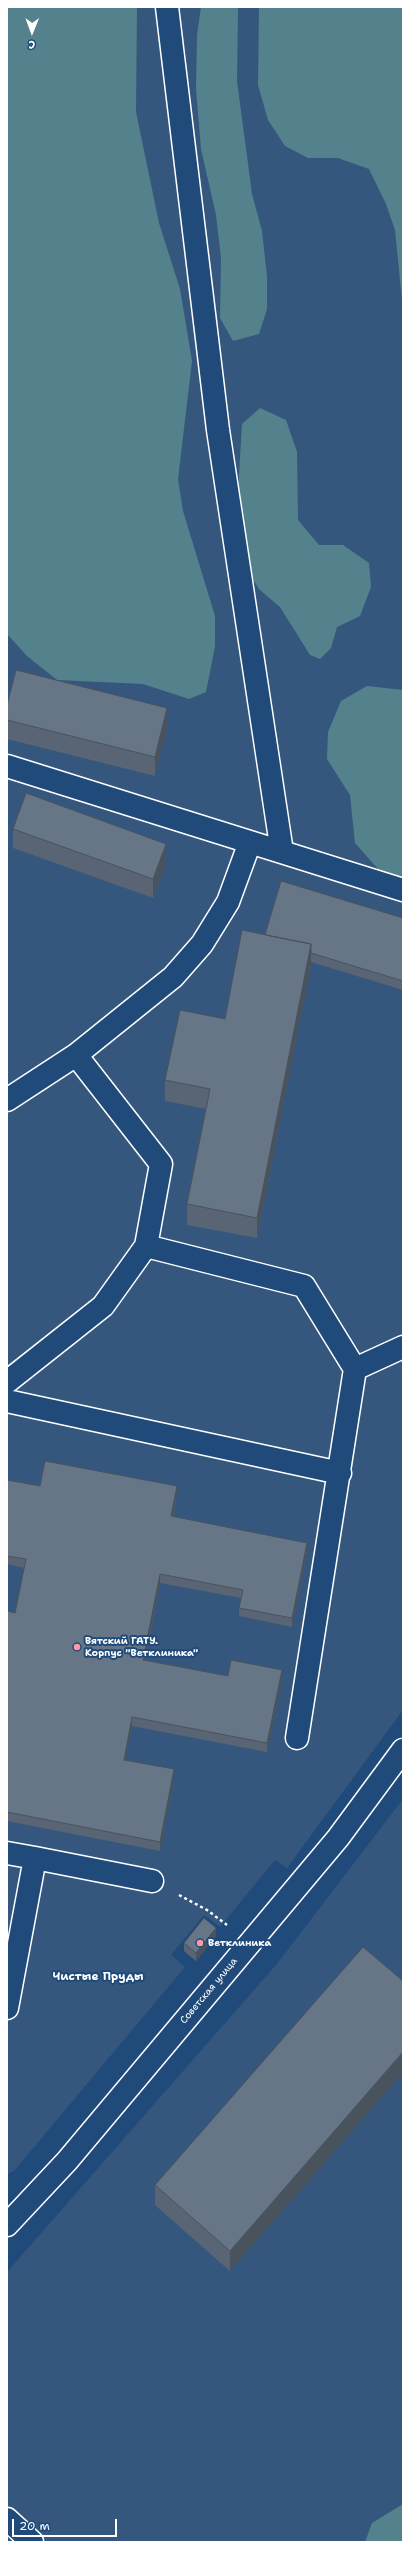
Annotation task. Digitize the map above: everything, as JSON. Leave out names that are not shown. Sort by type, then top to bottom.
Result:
[{"type":"street","points":[[167,7],[218,430],[282,852]]},
{"type":"street","points":[[7,766],[403,890]]},
{"type":"street","points":[[7,1100],[76,1055],[173,977],[202,944],[228,902],[250,842]]},
{"type":"street","points":[[7,1382],[103,1306],[146,1246],[161,1164],[76,1055]]},
{"type":"street","points":[[146,1246],[304,1286],[356,1369],[297,1738]]},
{"type":"street","points":[[356,1369],[403,1347]]},
{"type":"street","points":[[7,1401],[340,1473]]},
{"type":"street","name":"Советская улица","points":[[7,2225],[67,2161],[338,1838],[403,1750]]},
{"type":"street","points":[[7,1853],[152,1881]]},
{"type":"street","points":[[7,2008],[35,1858]]},
{"type":"street","points":[[7,2519],[32,2542]]},
{"type":"path","points":[[152,1881],[207,1910],[250,1943]]},
{"type":"shaded area","points":[[7,7],[403,7],[403,1710],[287,1868],[275,1860],[220,1927],[204,1915],[171,1955],[185,1967],[14,2171],[7,2174]]},
{"type":"shaded area","points":[[403,1799],[403,2542],[7,2542],[7,2272],[276,1965]]},
{"type":"green space","points":[[7,7],[137,7],[136,112],[159,223],[180,289],[192,361],[178,479],[183,511],[215,616],[215,646],[206,692],[189,699],[143,684],[57,680],[27,656],[7,634]]},
{"type":"green space","points":[[201,7],[238,7],[237,81],[252,194],[262,231],[267,276],[267,309],[259,334],[233,341],[220,318],[221,258],[216,215],[201,149],[196,89],[197,35]]},
{"type":"green space","points":[[259,7],[403,7],[403,310],[395,230],[386,204],[369,169],[338,158],[308,158],[285,146],[268,120],[258,85]]},
{"type":"green space","points":[[260,408],[286,420],[297,452],[298,520],[319,545],[343,545],[369,563],[371,587],[360,616],[337,627],[331,648],[320,659],[310,655],[280,607],[260,590],[242,564],[238,492],[242,424]]},
{"type":"green space","points":[[367,686],[403,690],[403,881],[378,869],[355,843],[350,795],[327,759],[328,732],[341,701]]},
{"type":"green space","points":[[403,2504],[403,2542],[365,2542],[372,2523]]},
{"type":"building","points":[[16,670],[167,708],[155,757],[7,720],[7,705]]},
{"type":"building","points":[[26,793],[166,844],[153,879],[13,829]]},
{"type":"building","points":[[281,881],[403,918],[403,981],[311,953],[311,944],[265,935]]},
{"type":"building","points":[[242,930],[311,944],[257,1218],[187,1204],[210,1089],[165,1080],[180,1010],[225,1019]]},
{"type":"building","name":"Вятский ГАТУ. Корпус \"Ветклиника\"","points":[[45,1461],[177,1486],[171,1516],[307,1543],[292,1618],[239,1608],[243,1590],[160,1574],[143,1660],[228,1676],[231,1660],[282,1670],[267,1743],[132,1717],[124,1760],[174,1769],[160,1842],[7,1812],[7,1611],[15,1613],[26,1559],[7,1556],[7,1480],[40,1486]]},
{"type":"building","points":[[204,1918],[216,1928],[196,1953],[184,1943]]},
{"type":"building","points":[[363,1947],[403,1981],[403,2052],[230,2251],[155,2185]]},
{"type":"place","name":"Вятский ГАТУ. Корпус \"Ветклиника\"","points":[[77,1647]]},
{"type":"place","name":"Ветклиника","points":[[200,1943]]},
{"type":"district","name":"Чистые Пруды","points":[[98,1977]]}]
